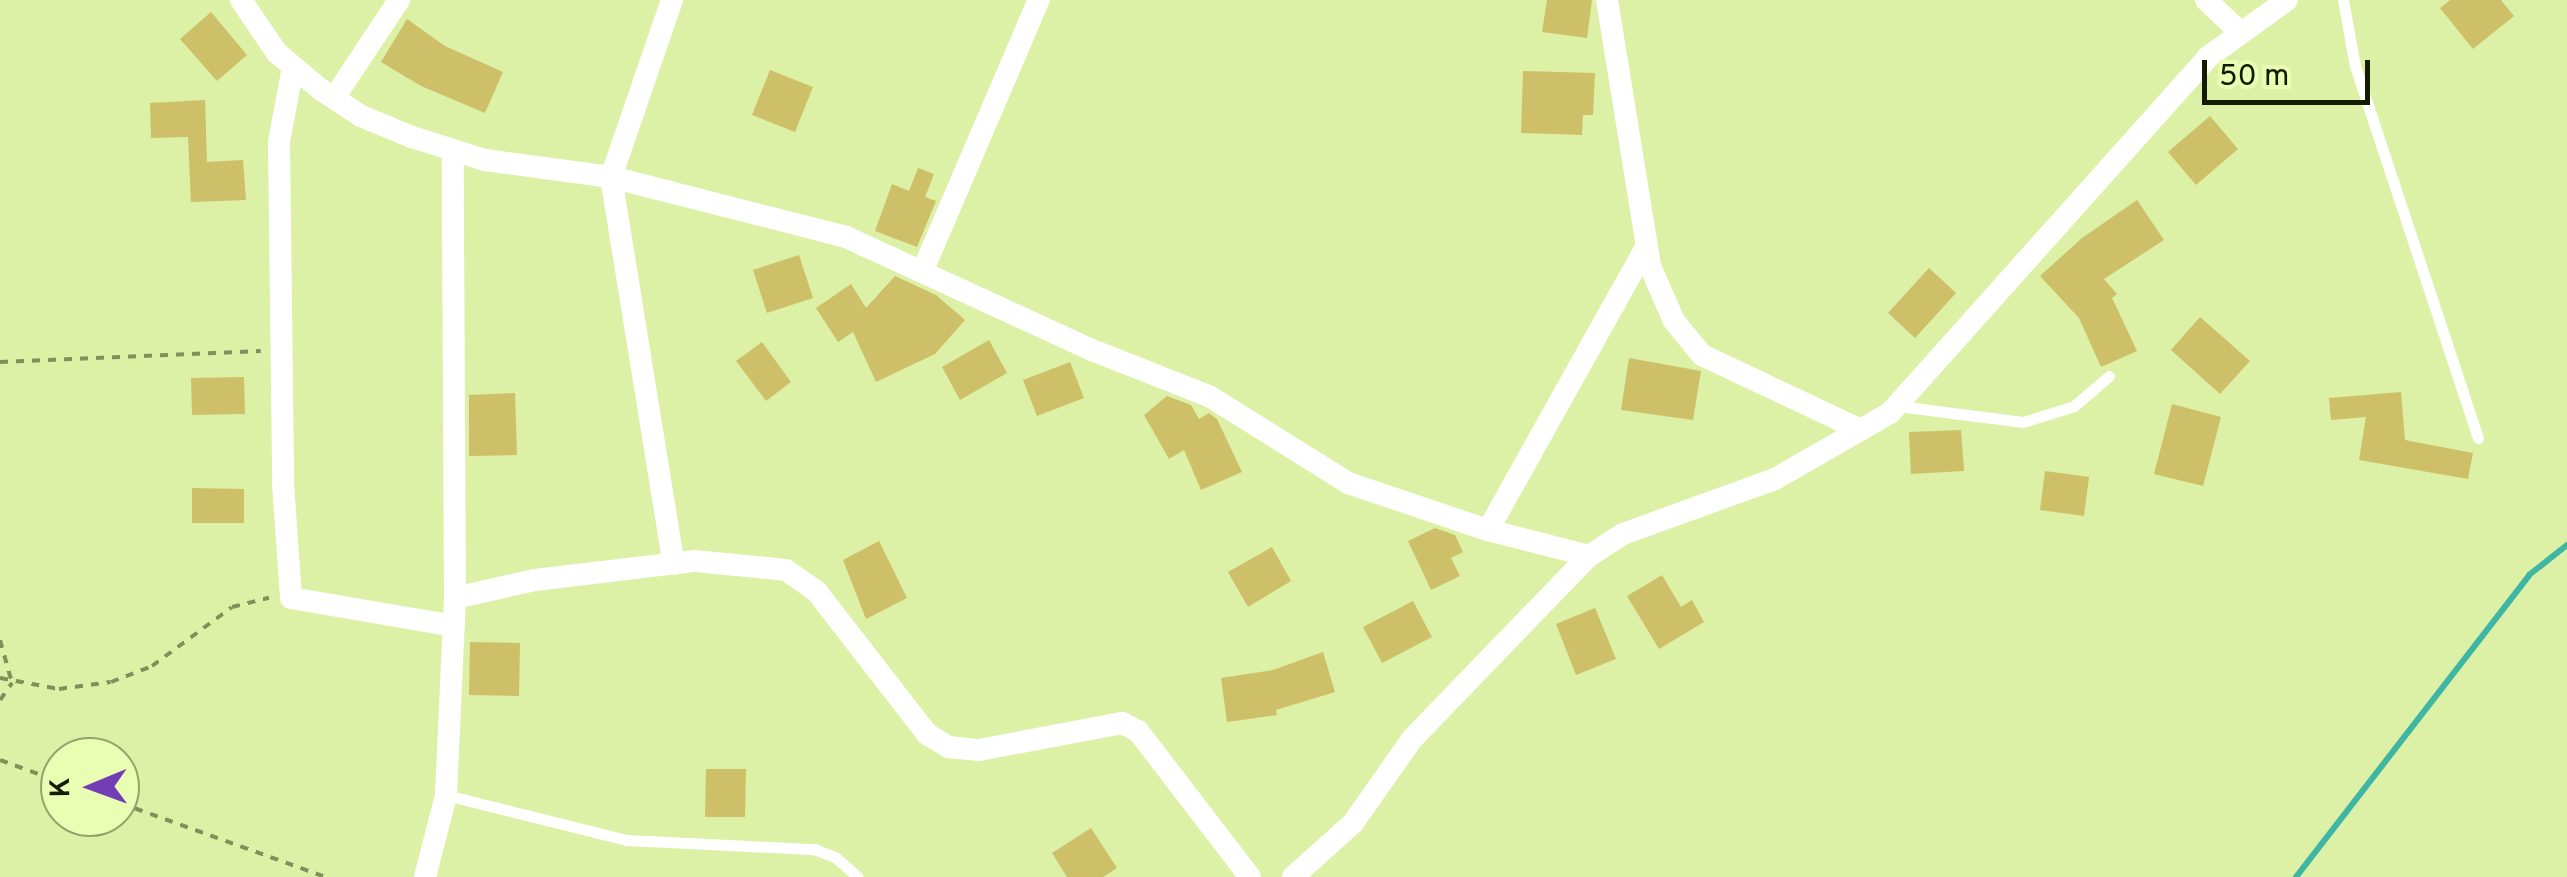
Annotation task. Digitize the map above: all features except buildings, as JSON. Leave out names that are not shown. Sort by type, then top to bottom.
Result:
[{"type":"street","points":[[240,0],[277,54],[361,116],[484,160],[611,177],[846,238],[1092,350],[1209,396],[1348,483],[1488,530],[1589,556]]},
{"type":"street","points":[[334,98],[399,0]]},
{"type":"street","points":[[672,0],[611,177],[674,564]]},
{"type":"street","points":[[923,270],[1039,0]]},
{"type":"street","points":[[1607,0],[1646,247],[1663,302],[1702,354],[1861,430]]},
{"type":"street","points":[[2206,0],[2241,33]]},
{"type":"street","points":[[1293,877],[1353,823],[1412,739],[1589,556],[1623,534],[1776,479],[1896,406],[2208,58],[2287,0]]},
{"type":"street","points":[[293,67],[279,142],[283,483],[291,598],[454,626]]},
{"type":"street","points":[[425,877],[446,795],[454,626],[453,150]]},
{"type":"street","points":[[1488,530],[1646,247]]},
{"type":"street","points":[[455,598],[535,580],[674,564],[748,564],[786,570],[817,592],[927,734],[948,746],[979,750],[1122,723],[1138,731],[1250,877]]},
{"type":"lane","points":[[2343,0],[2355,66],[2478,438]]},
{"type":"lane","points":[[1896,406],[2023,422],[2074,406],[2109,376]]},
{"type":"lane","points":[[446,795],[627,840],[814,849],[835,856],[858,877]]},
{"type":"path","points":[[0,362],[281,350]]},
{"type":"path","points":[[0,678],[59,689],[110,682],[152,666],[232,607],[256,599],[291,598]]},
{"type":"path","points":[[0,640],[12,683]]},
{"type":"path","points":[[0,700],[12,683]]},
{"type":"path","points":[[0,760],[40,775]]},
{"type":"path","points":[[140,811],[325,877]]},
{"type":"waterway","points":[[2296,877],[2529,575],[2567,545]]}]
